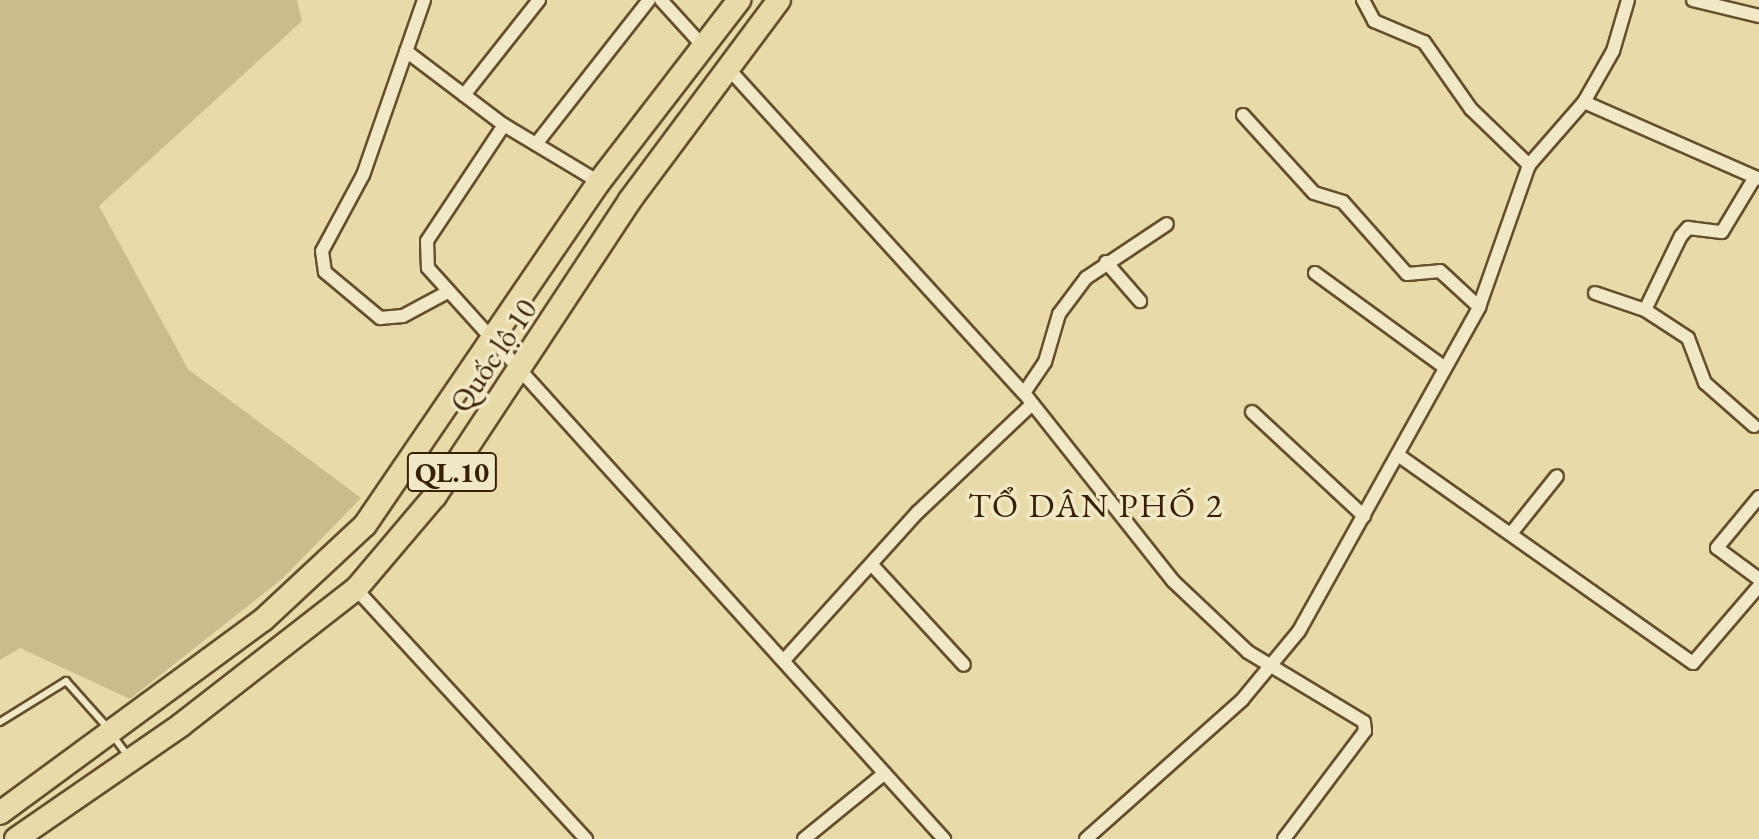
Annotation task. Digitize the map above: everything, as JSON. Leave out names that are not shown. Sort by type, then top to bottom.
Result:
[{"type":"highway","name":"Quốc lộ 10","points":[[0,813],[113,736],[263,620],[365,525],[496,342],[599,182],[739,0]]},
{"type":"highway","name":"Quốc lộ 10","points":[[16,839],[130,759],[356,589],[435,496],[525,368],[726,66],[779,0]]},
{"type":"street","points":[[424,0],[363,175],[322,251],[325,272],[380,318],[403,316],[444,294]]},
{"type":"street","points":[[464,95],[539,0]]},
{"type":"street","points":[[536,144],[649,0]]},
{"type":"street","points":[[661,0],[702,45]]},
{"type":"street","points":[[1363,0],[1374,21],[1424,42],[1471,109],[1529,165]]},
{"type":"street","points":[[1086,839],[1272,669],[1364,516],[1479,307],[1529,165],[1584,102],[1613,51],[1628,0]]},
{"type":"street","points":[[1693,0],[1759,16]]},
{"type":"street","points":[[406,51],[504,125],[599,182]]},
{"type":"street","points":[[726,66],[1024,393],[1173,581],[1272,669],[1367,726],[1284,839]]},
{"type":"street","points":[[1584,102],[1757,178],[1722,232],[1688,228],[1681,236],[1645,310]]},
{"type":"street","points":[[1243,115],[1314,193],[1343,202],[1407,274],[1440,271],[1479,307]]},
{"type":"street","points":[[504,125],[427,241],[423,255],[444,294],[525,368],[944,839]]},
{"type":"street","points":[[1024,393],[1045,362],[1059,314],[1106,262],[1167,224]]},
{"type":"street","points":[[1106,262],[1140,301]]},
{"type":"street","points":[[1315,273],[1444,367]]},
{"type":"street","points":[[1595,293],[1645,310],[1688,338],[1705,383],[1754,426]]},
{"type":"street","points":[[785,659],[953,476],[1031,405]]},
{"type":"street","points":[[1252,412],[1364,516]]},
{"type":"street","points":[[1398,455],[1513,531],[1693,663],[1759,586]]},
{"type":"street","points":[[1513,531],[1557,476]]},
{"type":"street","points":[[1759,497],[1717,548],[1759,579]]},
{"type":"street","points":[[873,566],[964,665]]},
{"type":"street","points":[[356,589],[586,839]]},
{"type":"street","points":[[804,839],[885,773]]},
{"type":"lane","points":[[0,722],[66,681],[77,686],[130,759]]},
{"type":"shaded area","points":[[0,0],[297,0],[302,21],[99,206],[188,369],[361,498],[282,579],[130,699],[20,648],[0,660]]},
{"type":"district","name":"TỔ DÂN PHỐ 2","points":[[1096,506]]}]
